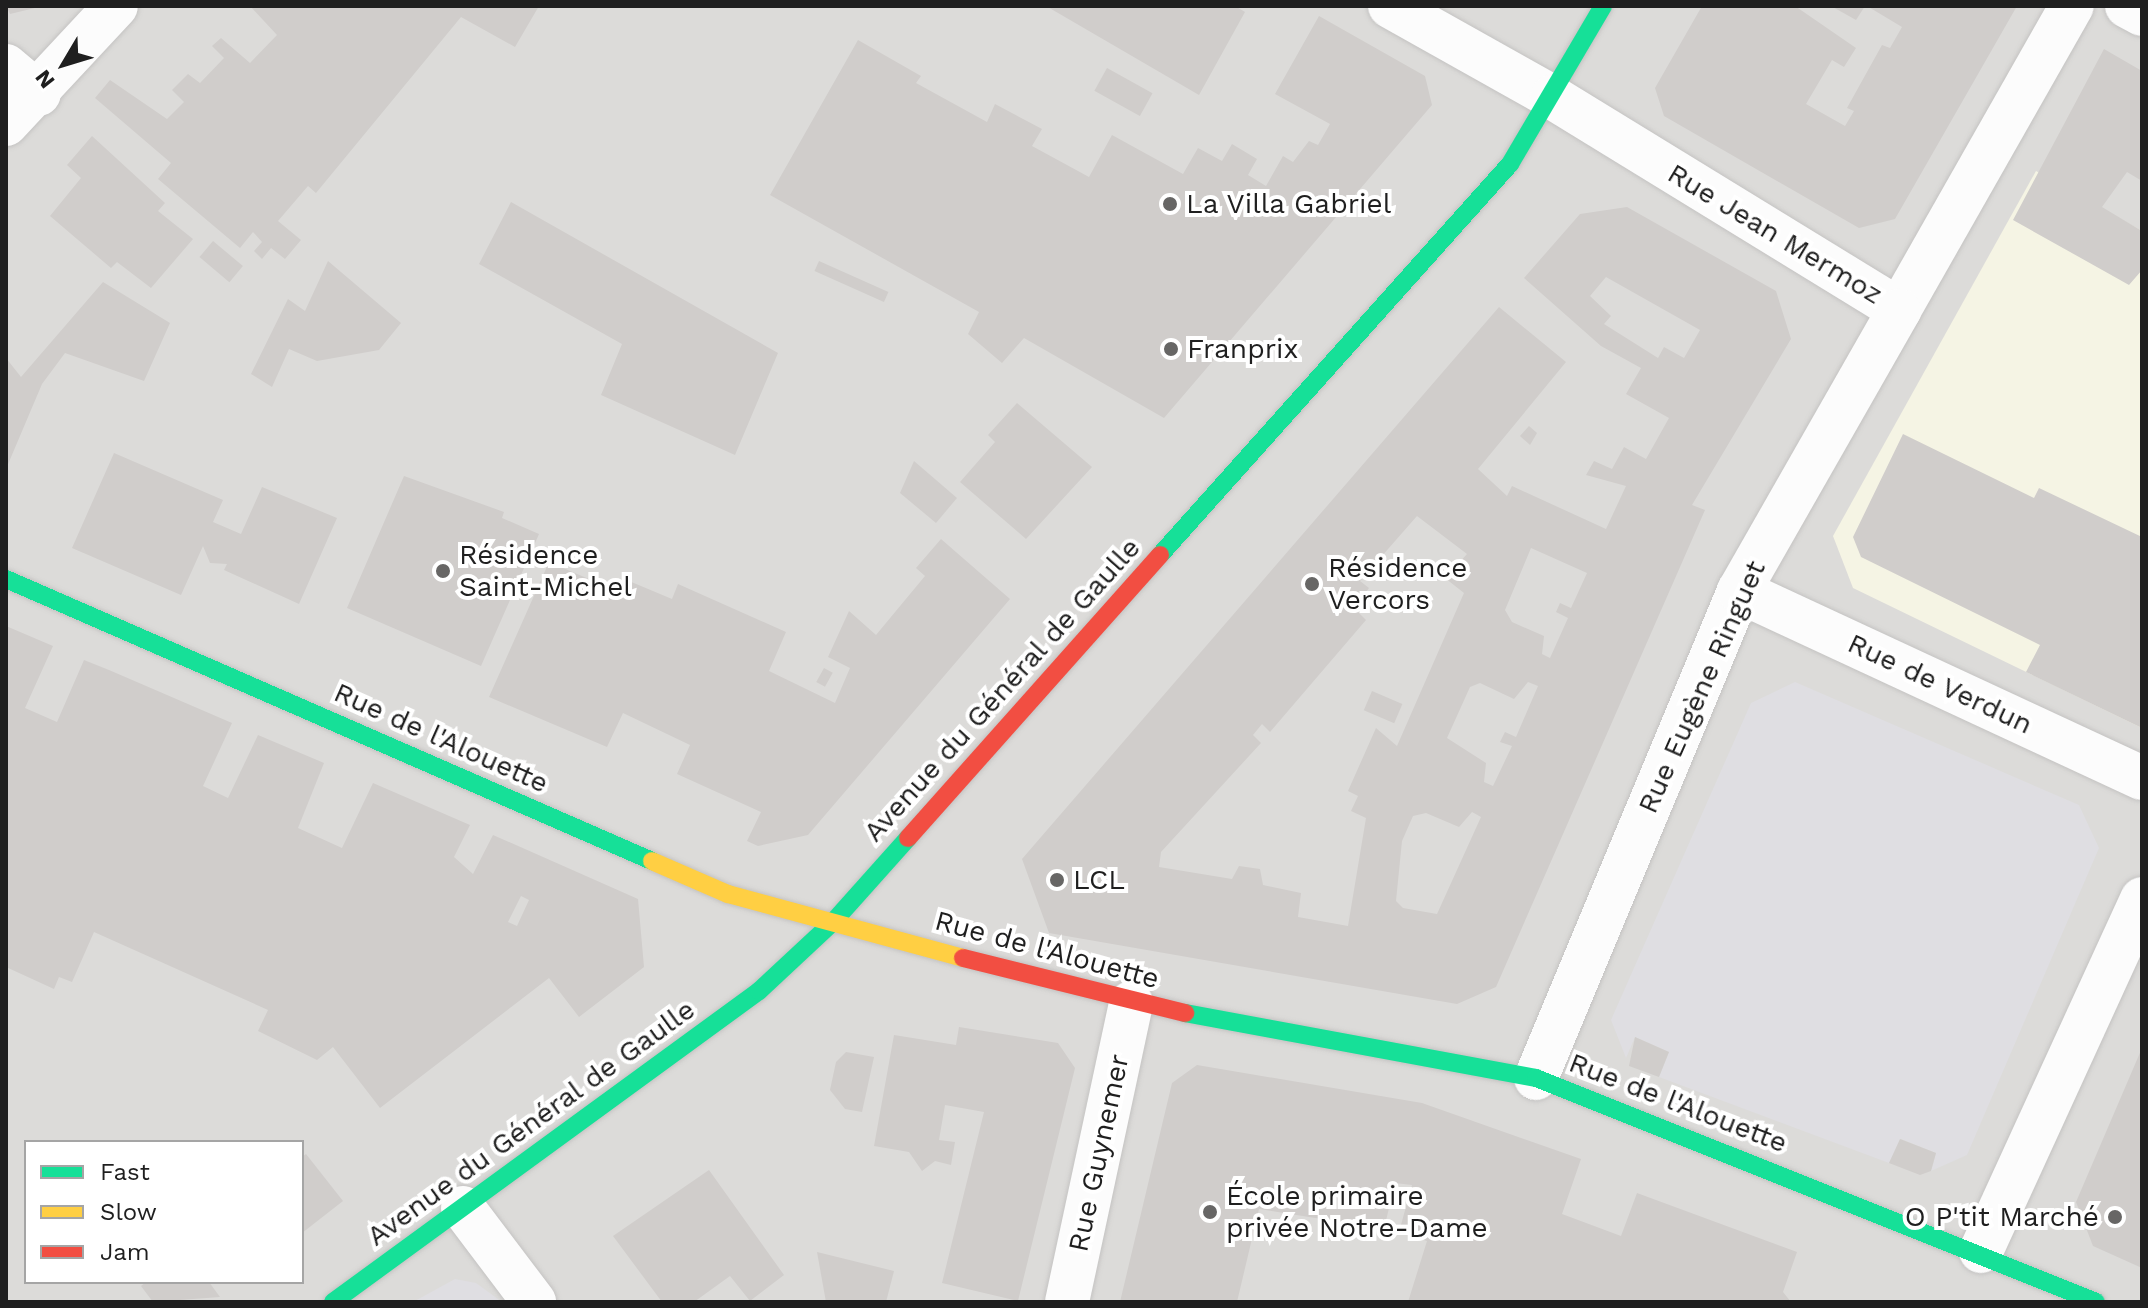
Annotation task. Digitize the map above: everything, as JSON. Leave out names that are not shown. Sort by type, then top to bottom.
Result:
[{"type":"street","points":[[6,124],[39,94],[116,6]]},
{"type":"street","name":"Rue Jean Mermoz","points":[[1390,6],[1552,97],[1899,310],[2072,6]]},
{"type":"street","name":"Avenue du Général de Gaulle","points":[[333,1302],[759,991],[833,922],[1510,164],[1603,6]]},
{"type":"street","points":[[2127,6],[2142,14]]},
{"type":"street","points":[[6,66],[39,94]]},
{"type":"street","name":"Rue Eugène Ringuet","points":[[1536,1078],[1739,591],[1899,310]]},
{"type":"street","name":"Rue de l'Alouette","points":[[6,579],[728,894],[1131,1003],[1536,1078],[1981,1251],[2096,1302]]},
{"type":"street","name":"Rue de Verdun","points":[[1739,591],[2142,778]]},
{"type":"street","points":[[1981,1251],[2142,899]]},
{"type":"street","name":"Rue Guynemer","points":[[1067,1302],[1131,1003]]},
{"type":"street","points":[[463,1208],[534,1302]]},
{"type":"shaded area","points":[[6,6],[2142,6],[2142,1302],[6,1302]]},
{"type":"shaded area","points":[[2036,171],[2142,231],[2142,728],[1853,588],[1833,536]]},
{"type":"shaded area","points":[[1795,682],[2079,805],[2099,848],[1967,1155],[1931,1171],[1936,1153],[1901,1139],[1889,1163],[1659,1077],[1669,1052],[1635,1037],[1626,1058],[1611,1020],[1751,703]]},
{"type":"shaded area","points":[[455,1279],[476,1283],[502,1302],[413,1302]]},
{"type":"building","points":[[6,6],[43,6],[10,14]]},
{"type":"building","points":[[250,6],[539,6],[515,47],[461,17],[316,193],[308,186],[278,221],[301,240],[285,259],[271,248],[262,259],[254,251],[262,242],[253,232],[240,248],[158,179],[171,163],[95,98],[110,80],[167,119],[184,102],[172,90],[188,74],[200,83],[224,58],[212,46],[221,38],[250,63],[277,35]]},
{"type":"building","points":[[1046,6],[1235,6],[1245,12],[1199,95]]},
{"type":"building","points":[[1702,6],[1795,6],[1856,48],[1844,67],[1832,60],[1806,104],[1845,126],[1854,111],[1847,108],[1882,45],[1890,48],[1902,27],[1867,6],[2017,6],[1895,219],[1859,228],[1664,116],[1655,88]]},
{"type":"building","points":[[1831,6],[1865,6],[1856,20]]},
{"type":"building","points":[[1319,16],[1425,76],[1432,105],[1164,418],[1024,338],[1002,363],[968,334],[979,312],[770,195],[858,40],[921,76],[916,83],[987,122],[995,104],[1042,129],[1032,146],[1089,177],[1112,135],[1183,174],[1198,148],[1222,161],[1232,144],[1257,159],[1248,175],[1266,186],[1283,156],[1293,162],[1309,141],[1318,145],[1330,124],[1275,94]]},
{"type":"building","points":[[2104,49],[2142,71],[2142,181],[2127,172],[2102,207],[2142,231],[2142,270],[2129,285],[2013,220]]},
{"type":"building","points":[[1107,68],[1152,93],[1140,116],[1094,91]]},
{"type":"building","points":[[92,136],[165,203],[158,211],[193,239],[151,288],[117,262],[111,268],[50,216],[81,178],[67,165]]},
{"type":"building","points":[[511,202],[778,353],[735,455],[601,395],[622,344],[479,264]]},
{"type":"building","points":[[1627,207],[1776,291],[1791,339],[1692,505],[1705,510],[1496,987],[1457,1004],[1049,933],[1022,859],[1499,307],[1566,362],[1478,469],[1507,496],[1512,486],[1606,529],[1626,486],[1586,475],[1594,461],[1612,469],[1624,447],[1646,459],[1669,418],[1626,394],[1641,368],[1601,346],[1524,278],[1580,214]],"holes":[[[1606,277],[1700,330],[1684,358],[1664,347],[1658,358],[1604,324],[1611,316],[1590,296]],[[1417,516],[1467,554],[1445,578],[1464,593],[1397,746],[1376,728],[1348,791],[1358,796],[1351,811],[1366,818],[1348,926],[1298,917],[1301,893],[1263,885],[1260,869],[1239,866],[1232,879],[1159,867],[1161,852],[1261,743],[1253,735],[1262,724],[1270,732],[1366,620],[1354,608],[1369,588],[1360,581]],[[1531,548],[1587,573],[1571,608],[1560,603],[1556,612],[1568,618],[1550,658],[1542,654],[1544,636],[1512,622],[1505,610]],[[1528,682],[1538,686],[1516,737],[1505,732],[1500,742],[1512,746],[1493,786],[1484,782],[1486,763],[1447,738],[1470,687],[1480,683],[1514,699]],[[1472,812],[1481,817],[1437,914],[1403,908],[1396,901],[1402,841],[1413,816],[1426,813],[1459,827]]]},
{"type":"building","points":[[213,241],[243,266],[229,282],[200,257]]},
{"type":"building","points":[[328,261],[401,323],[379,350],[317,361],[289,349],[272,387],[251,374],[288,299],[305,311]]},
{"type":"building","points":[[819,261],[888,292],[884,302],[815,271]]},
{"type":"building","points":[[103,282],[170,323],[144,381],[65,353],[42,384],[6,469],[6,358],[21,377]]},
{"type":"building","points":[[1017,403],[1092,467],[1026,539],[960,482],[995,442],[988,435]]},
{"type":"building","points":[[1529,426],[1537,433],[1530,445],[1520,436]]},
{"type":"building","points":[[1903,434],[2034,498],[2039,488],[2142,537],[2142,728],[2026,672],[2040,645],[1861,557],[1853,537]]},
{"type":"building","points":[[114,453],[223,500],[213,522],[241,534],[262,487],[337,518],[299,604],[224,570],[227,564],[210,563],[203,546],[181,595],[72,548]]},
{"type":"building","points":[[914,461],[957,498],[936,523],[900,493]]},
{"type":"building","name":"Résidence Saint-Michel","points":[[404,476],[504,512],[502,518],[539,534],[481,666],[347,608]]},
{"type":"building","points":[[941,539],[1010,599],[808,835],[758,846],[747,841],[761,812],[677,774],[690,745],[623,713],[607,747],[489,697],[549,562],[624,594],[629,581],[672,599],[678,584],[786,632],[769,671],[835,703],[850,668],[828,657],[849,611],[876,635],[925,576],[916,568]]},
{"type":"building","points":[[6,626],[53,646],[25,708],[57,722],[84,660],[109,670],[232,723],[203,786],[228,798],[258,735],[324,763],[298,828],[342,848],[373,783],[470,825],[454,857],[473,874],[493,835],[638,899],[644,967],[579,1017],[549,978],[380,1108],[333,1047],[317,1060],[258,1031],[268,1010],[94,932],[72,982],[59,977],[54,989],[6,967]],"holes":[[[521,896],[529,900],[517,926],[508,922]]]},
{"type":"building","points":[[824,668],[833,673],[825,687],[816,682]]},
{"type":"building","points":[[1372,691],[1402,704],[1394,723],[1364,710]]},
{"type":"building","points":[[959,1027],[1058,1043],[1075,1068],[1018,1301],[942,1283],[984,1112],[945,1105],[939,1140],[955,1142],[951,1165],[935,1161],[922,1171],[909,1152],[874,1146],[894,1035],[956,1045]]},
{"type":"building","points":[[1635,1037],[1669,1052],[1659,1077],[1629,1066]]},
{"type":"building","points":[[2142,1048],[2142,1268],[2093,1246],[2076,1202]]},
{"type":"building","points":[[846,1052],[874,1057],[862,1112],[845,1109],[830,1090],[836,1062]]},
{"type":"building","points":[[1197,1065],[1422,1103],[1581,1159],[1562,1214],[1621,1236],[1637,1193],[1797,1252],[1783,1292],[1791,1302],[1408,1302],[1427,1241],[1399,1232],[1412,1185],[1395,1183],[1384,1229],[1259,1209],[1237,1302],[1120,1302],[1172,1083]]},
{"type":"building","points":[[1900,1139],[1936,1153],[1931,1171],[1920,1175],[1889,1163]]},
{"type":"building","points":[[306,1154],[343,1201],[304,1231]]},
{"type":"building","points":[[709,1170],[784,1275],[750,1301],[730,1276],[694,1302],[662,1302],[613,1236]]},
{"type":"building","points":[[817,1252],[894,1271],[886,1302],[826,1302]]},
{"type":"building","points":[[210,1284],[220,1297],[153,1302],[141,1286]]},
{"type":"traffic: fast","points":[[1160,555],[1510,164],[1603,6]]},
{"type":"traffic: fast","points":[[6,579],[652,861]]},
{"type":"traffic: fast","points":[[333,1302],[759,991],[833,922],[908,838]]},
{"type":"traffic: fast","points":[[1185,1013],[1536,1078],[2096,1302]]},
{"type":"traffic: slow","points":[[652,861],[728,894],[963,958]]},
{"type":"traffic: jam","points":[[908,838],[1160,555]]},
{"type":"traffic: jam","points":[[963,958],[1185,1013]]},
{"type":"place","name":"La Villa Gabriel","points":[[1170,204]]},
{"type":"place","name":"Franprix","points":[[1171,349]]},
{"type":"place","name":"Résidence Saint-Michel","points":[[443,571]]},
{"type":"place","name":"Résidence Vercors","points":[[1312,584]]},
{"type":"place","name":"LCL","points":[[1057,880]]},
{"type":"place","name":"École primaire privée Notre-Dame","points":[[1210,1212]]},
{"type":"place","name":"O P'tit Marché","points":[[2115,1217]]}]
